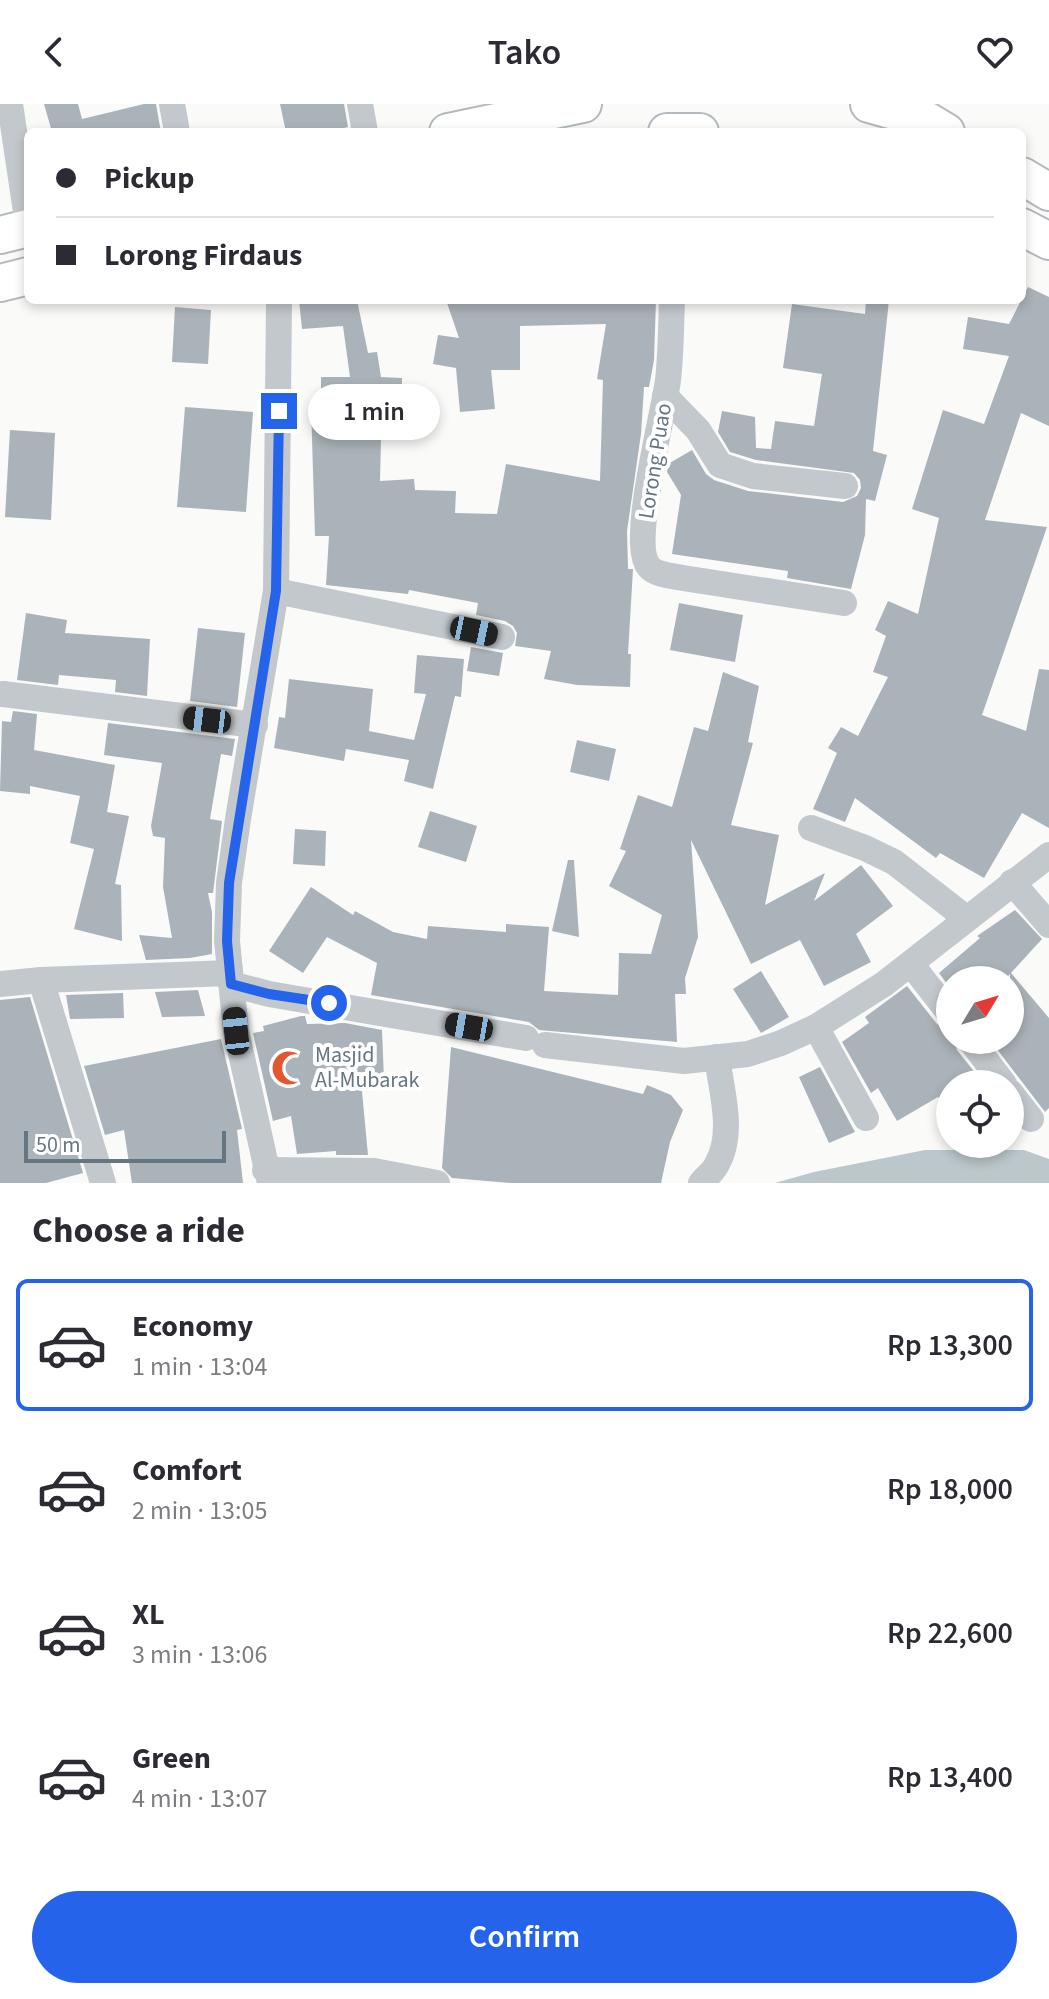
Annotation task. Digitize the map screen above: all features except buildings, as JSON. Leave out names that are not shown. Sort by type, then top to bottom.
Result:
[{"type":"main road","points":[[467,128],[583,104]]},
{"type":"main road","points":[[869,104],[926,120],[939,128]]},
{"type":"main road","points":[[1026,178],[1049,192]]},
{"type":"main road","points":[[0,235],[24,228]]},
{"type":"main road","points":[[1026,229],[1049,241]]},
{"type":"main road","points":[[0,283],[24,277]]},
{"type":"street","points":[[10,104],[24,200]]},
{"type":"street","points":[[172,104],[176,128]]},
{"type":"street","points":[[360,104],[364,128]]},
{"type":"street","points":[[279,304],[276,591],[229,883],[227,941],[236,1031],[267,1176],[374,1171],[437,1183]]},
{"type":"street","name":"Lorong Puao","points":[[672,304],[665,396],[646,496],[643,552],[648,566],[657,572],[683,578],[844,603]]},
{"type":"street","points":[[665,396],[698,430],[720,465],[753,476],[845,486]]},
{"type":"street","points":[[276,591],[502,637]]},
{"type":"street","points":[[3,694],[255,725]]},
{"type":"street","points":[[811,828],[894,862],[966,918]]},
{"type":"street","points":[[0,984],[41,980],[230,978],[269,994],[536,1041],[684,1061],[748,1054],[816,1027],[911,964],[1049,855]]},
{"type":"street","points":[[1012,882],[1049,925]]},
{"type":"street","points":[[911,964],[936,996]]},
{"type":"street","points":[[41,980],[103,1183]]},
{"type":"street","points":[[816,1027],[866,1118]]},
{"type":"street","points":[[981,1054],[993,1070]]},
{"type":"street","points":[[701,1183],[717,1164],[725,1143],[726,1126],[717,1057]]},
{"type":"street","points":[[1024,1110],[1031,1119]]},
{"type":"shaded area","points":[[925,1150],[936,1150],[936,1158],[1024,1158],[1024,1150],[1049,1159],[1049,1183],[775,1183]]},
{"type":"place","name":"Masjid Al-Mubarak","points":[[289,1068]]},
{"type":"route","points":[[279,411],[276,591],[229,883],[227,941],[231,984],[269,994],[329,1003]]}]
